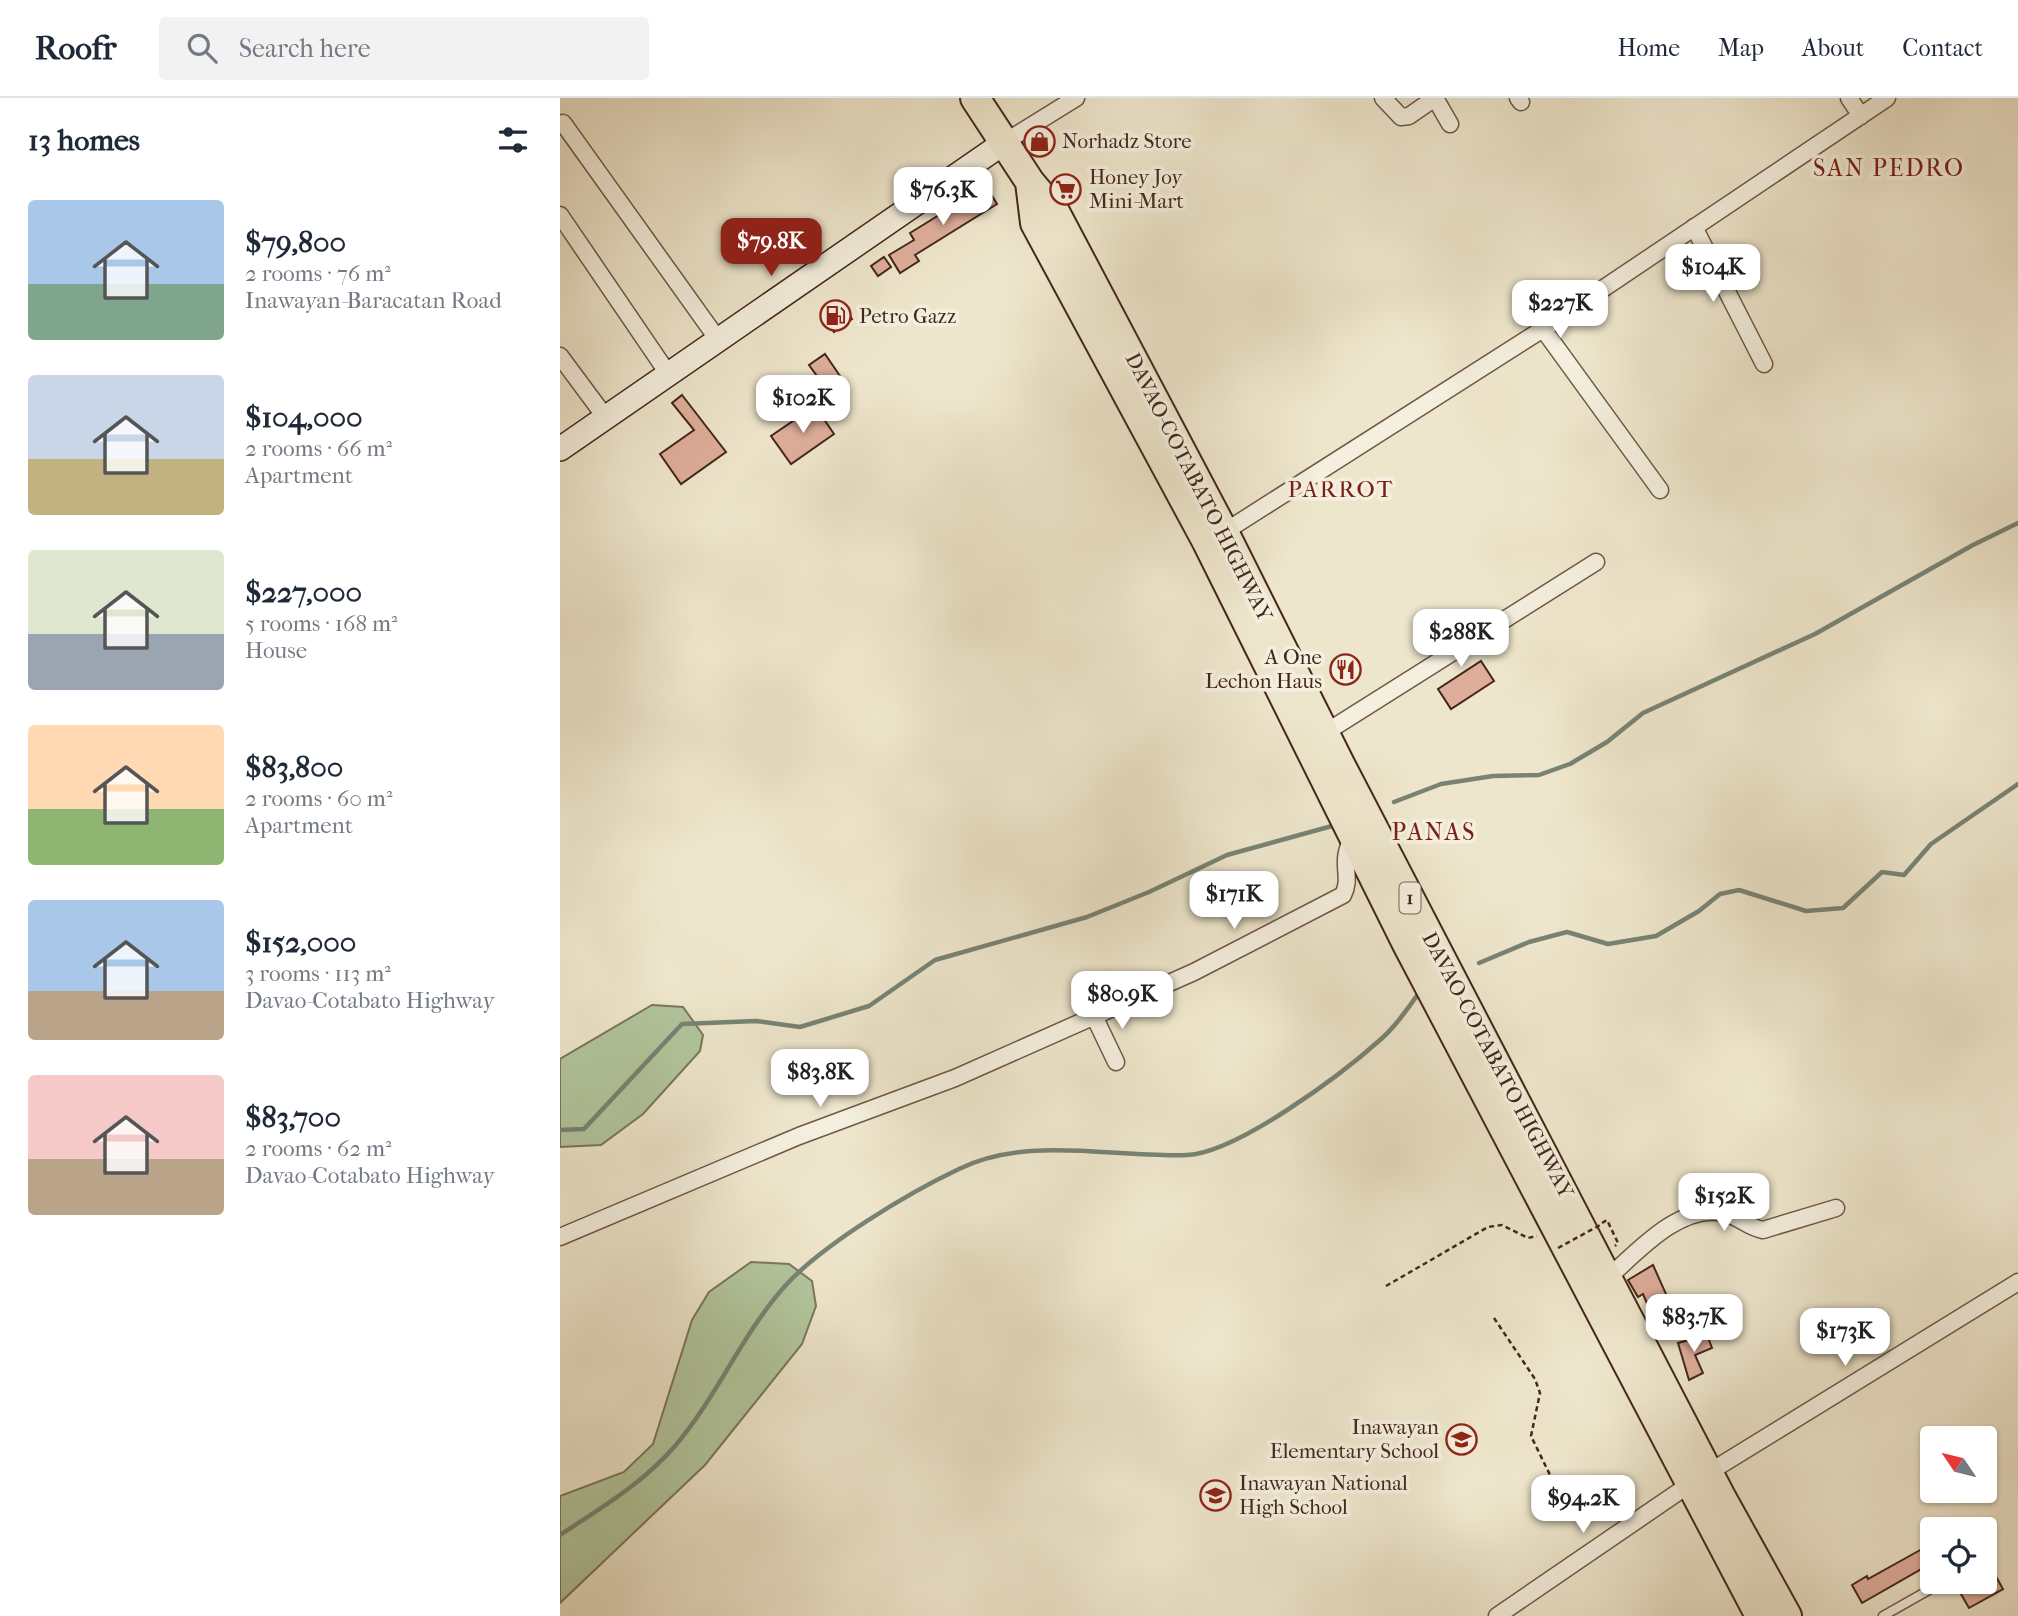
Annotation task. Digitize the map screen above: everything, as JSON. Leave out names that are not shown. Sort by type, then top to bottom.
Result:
[{"type":"highway","name":"DAVAO-COTABATO HIGHWAY","points":[[975,98],[1030,182],[1035,223],[1215,537],[1315,739],[1608,1278],[1760,1616]]},
{"type":"highway","name":"DAVAO-COTABATO HIGHWAY","points":[[1315,739],[1353,838],[1557,1238],[1700,1479],[1787,1616]]},
{"type":"main road","points":[[560,449],[1005,142]]},
{"type":"street","points":[[1005,142],[1076,98]]},
{"type":"street","points":[[1383,98],[1401,117],[1409,116],[1435,98],[1450,124]]},
{"type":"street","points":[[1849,98],[1861,116]]},
{"type":"street","points":[[1215,537],[1543,329],[1887,98]]},
{"type":"street","points":[[563,123],[719,341]]},
{"type":"street","points":[[560,215],[669,375]]},
{"type":"street","points":[[1694,227],[1764,364]]},
{"type":"street","points":[[1543,329],[1660,490]]},
{"type":"street","points":[[560,356],[606,418]]},
{"type":"street","points":[[1315,739],[1596,562]]},
{"type":"street","points":[[560,1237],[799,1136],[955,1078],[1228,955],[1343,895],[1346,889],[1345,852],[1353,838]]},
{"type":"street","points":[[1094,1016],[1116,1062]]},
{"type":"street","points":[[1608,1278],[1645,1246],[1688,1217],[1708,1212],[1722,1213],[1763,1230],[1836,1208]]},
{"type":"street","points":[[1497,1616],[1700,1479],[2018,1282]]},
{"type":"lane","points":[[1883,1616],[1922,1594]]},
{"type":"path","points":[[1386,1286],[1488,1227],[1502,1225],[1532,1238],[1557,1238],[1607,1220],[1618,1243]]},
{"type":"path","points":[[1494,1318],[1535,1379],[1539,1403],[1531,1436],[1551,1477]]},
{"type":"green space","points":[[652,1005],[683,1007],[703,1035],[700,1051],[643,1114],[601,1145],[560,1147],[560,1059]]},
{"type":"green space","points":[[751,1262],[789,1264],[812,1281],[816,1306],[802,1344],[705,1465],[560,1603],[560,1496],[624,1472],[653,1444],[692,1320],[709,1292]]},
{"type":"building","points":[[986,186],[997,204],[915,255],[919,261],[900,273],[889,255],[914,240],[910,233]]},
{"type":"building","points":[[884,257],[891,267],[878,276],[871,266]]},
{"type":"building","name":"Petro Gazz","points":[[839,301],[852,319],[834,332],[821,314]]},
{"type":"building","points":[[825,354],[840,376],[825,387],[809,365]]},
{"type":"building","points":[[682,395],[726,452],[681,484],[660,454],[694,430],[672,403]]},
{"type":"building","points":[[815,406],[834,434],[791,464],[771,436]]},
{"type":"building","points":[[1481,661],[1494,681],[1451,709],[1438,689]]},
{"type":"building","points":[[1653,1265],[1679,1323],[1659,1332],[1643,1294],[1638,1297],[1628,1280]]},
{"type":"building","points":[[1707,1335],[1712,1348],[1695,1355],[1703,1373],[1689,1380],[1678,1343]]},
{"type":"building","points":[[1920,1550],[1920,1570],[1862,1603],[1852,1585],[1867,1576],[1868,1579]]},
{"type":"building","points":[[1997,1578],[2003,1589],[1997,1592]]},
{"type":"building","points":[[1961,1594],[1994,1594],[1969,1608]]},
{"type":"waterway","points":[[1394,802],[1441,784],[1493,776],[1539,775],[1570,764],[1607,742],[1643,713],[1815,634],[1973,545],[2018,523]]},
{"type":"waterway","points":[[1479,963],[1529,942],[1567,932],[1608,944],[1656,936],[1699,911],[1720,894],[1739,890],[1806,911],[1843,908],[1882,872],[1904,875],[1931,844],[2018,784]]},
{"type":"waterway","points":[[560,1130],[584,1129],[682,1024],[756,1021],[800,1027],[869,1006],[935,960],[1087,917],[1149,892],[1227,855],[1332,826]]},
{"type":"waterway","points":[[560,1535],[620,1495],[662,1460],[690,1427],[756,1324],[785,1286],[821,1254],[867,1221],[959,1169],[1013,1153],[1071,1150],[1187,1155],[1208,1151],[1233,1141],[1288,1110],[1363,1055],[1391,1029],[1421,990]]},
{"type":"place","name":"Norhadz Store","points":[[1039,141]]},
{"type":"place","name":"Honey Joy Mini-Mart","points":[[1066,189]]},
{"type":"place","name":"Petro Gazz","points":[[836,316]]},
{"type":"place","name":"A One Lechon Haus","points":[[1345,669]]},
{"type":"place","name":"Inawayan Elementary School","points":[[1462,1439]]},
{"type":"place","name":"Inawayan National High School","points":[[1216,1495]]},
{"type":"district","name":"SAN PEDRO","points":[[1889,168]]},
{"type":"district","name":"PARROT","points":[[1341,489]]},
{"type":"district","name":"PANAS","points":[[1434,832]]}]
